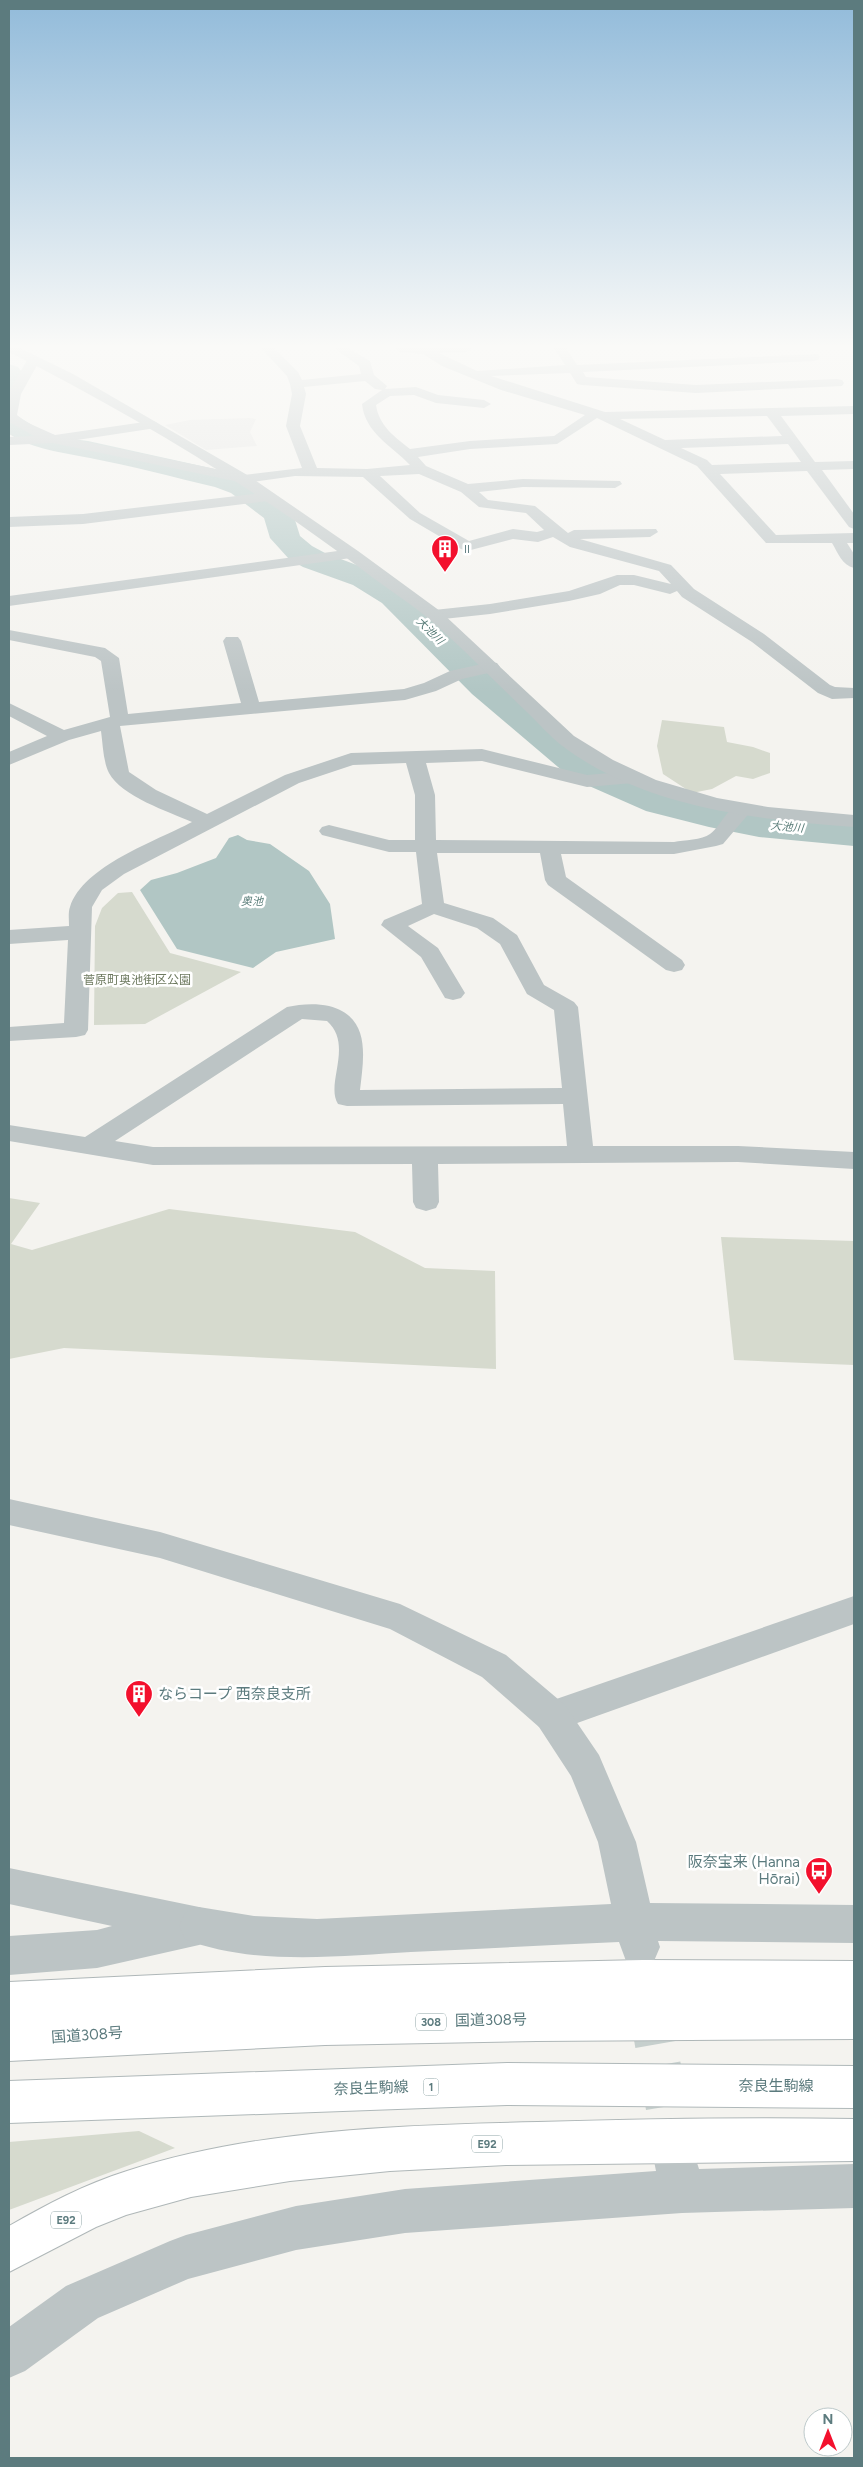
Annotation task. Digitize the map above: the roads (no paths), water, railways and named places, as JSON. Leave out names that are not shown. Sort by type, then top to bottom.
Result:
[{"type":"main road","points":[[9,2002],[137,1994],[505,1981],[854,1981]]},
{"type":"main road","name":"国道308号","points":[[9,2041],[128,2032],[494,2020],[854,2019]]},
{"type":"main road","name":"奈良生駒線","points":[[9,2102],[137,2095],[507,2084],[854,2087]]},
{"type":"main road","name":"E92","points":[[9,2250],[54,2225],[125,2194],[220,2169],[318,2156],[544,2142],[854,2140]]},
{"type":"street","points":[[168,463],[244,479],[311,472],[367,473],[422,469]]},
{"type":"street","points":[[217,463],[244,479],[352,554],[434,615],[485,668],[567,740],[626,778],[742,810],[854,821]]},
{"type":"street","points":[[308,463],[311,472]]},
{"type":"street","points":[[416,463],[422,469],[466,490],[488,506],[530,509],[559,534],[576,544],[665,568],[688,594],[758,638],[824,689],[832,693],[854,693]]},
{"type":"street","points":[[702,463],[772,540],[854,538]]},
{"type":"street","points":[[810,463],[854,524]]},
{"type":"street","points":[[708,470],[854,465]]},
{"type":"street","points":[[367,473],[415,516],[467,546],[513,534],[538,537],[559,534],[650,532]]},
{"type":"street","points":[[466,490],[523,483],[615,484]]},
{"type":"street","points":[[9,522],[83,519],[269,498]]},
{"type":"street","points":[[837,539],[854,563]]},
{"type":"street","points":[[9,602],[352,554]]},
{"type":"street","points":[[434,615],[490,609],[569,596],[594,590],[617,580],[626,579],[688,594]]},
{"type":"street","points":[[9,635],[83,651],[99,652],[110,658],[115,722],[116,768],[121,776],[136,786],[208,822]]},
{"type":"street","points":[[232,641],[252,709]]},
{"type":"street","points":[[9,759],[62,736],[115,722],[405,694],[430,687],[456,675],[485,668]]},
{"type":"street","points":[[9,709],[62,736]]},
{"type":"street","points":[[9,1034],[76,1030],[81,907],[94,886],[116,869],[292,779],[351,759],[482,755],[587,781],[626,778]]},
{"type":"street","points":[[414,756],[425,795],[426,847],[433,907]]},
{"type":"street","points":[[329,831],[388,846],[674,848],[716,840],[742,810]]},
{"type":"street","points":[[549,847],[556,880],[674,966]]},
{"type":"street","points":[[453,992],[430,953],[392,925],[433,907],[485,923],[509,940],[535,989],[566,1006],[581,1153]]},
{"type":"street","points":[[9,937],[81,932]]},
{"type":"street","points":[[88,1147],[295,1012],[325,1012],[344,1021],[352,1039],[347,1098],[575,1096]]},
{"type":"street","points":[[9,1133],[153,1156],[581,1153],[738,1154],[854,1161]]},
{"type":"street","points":[[425,1154],[426,1202]]},
{"type":"street","points":[[9,1512],[160,1545],[400,1618],[494,1666],[552,1716],[586,1767],[617,1842],[637,1934]]},
{"type":"street","points":[[552,1716],[854,1610]]},
{"type":"street","points":[[9,1886],[199,1926],[254,1935],[317,1938],[637,1934],[854,1924]]},
{"type":"street","points":[[9,1955],[96,1949],[199,1926]]},
{"type":"street","points":[[9,2354],[82,2302],[186,2257],[296,2228],[405,2211],[679,2174],[854,2186]]},
{"type":"water","name":"奥池","points":[[238,835],[247,840],[270,844],[309,871],[330,904],[335,939],[276,952],[253,968],[177,949],[140,890],[151,880],[177,873],[216,858],[229,838]]},
{"type":"waterway","name":"大池川","points":[[150,463],[224,480],[241,487],[276,513],[286,538],[301,553],[314,560],[364,579],[394,596],[485,686],[585,770],[660,803],[709,815],[759,825],[854,834]]},
{"type":"tunnel","points":[[649,2003],[675,2155]]},
{"type":"place","name":"II","points":[[445,573]]},
{"type":"place","name":"ならコープ 西奈良支所","points":[[139,1718]]},
{"type":"place","name":"阪奈宝来 (Hanna Hōrai)","points":[[819,1895]]},
{"type":"park label","name":"菅原町奥池街区公園","points":[[137,980]]}]
